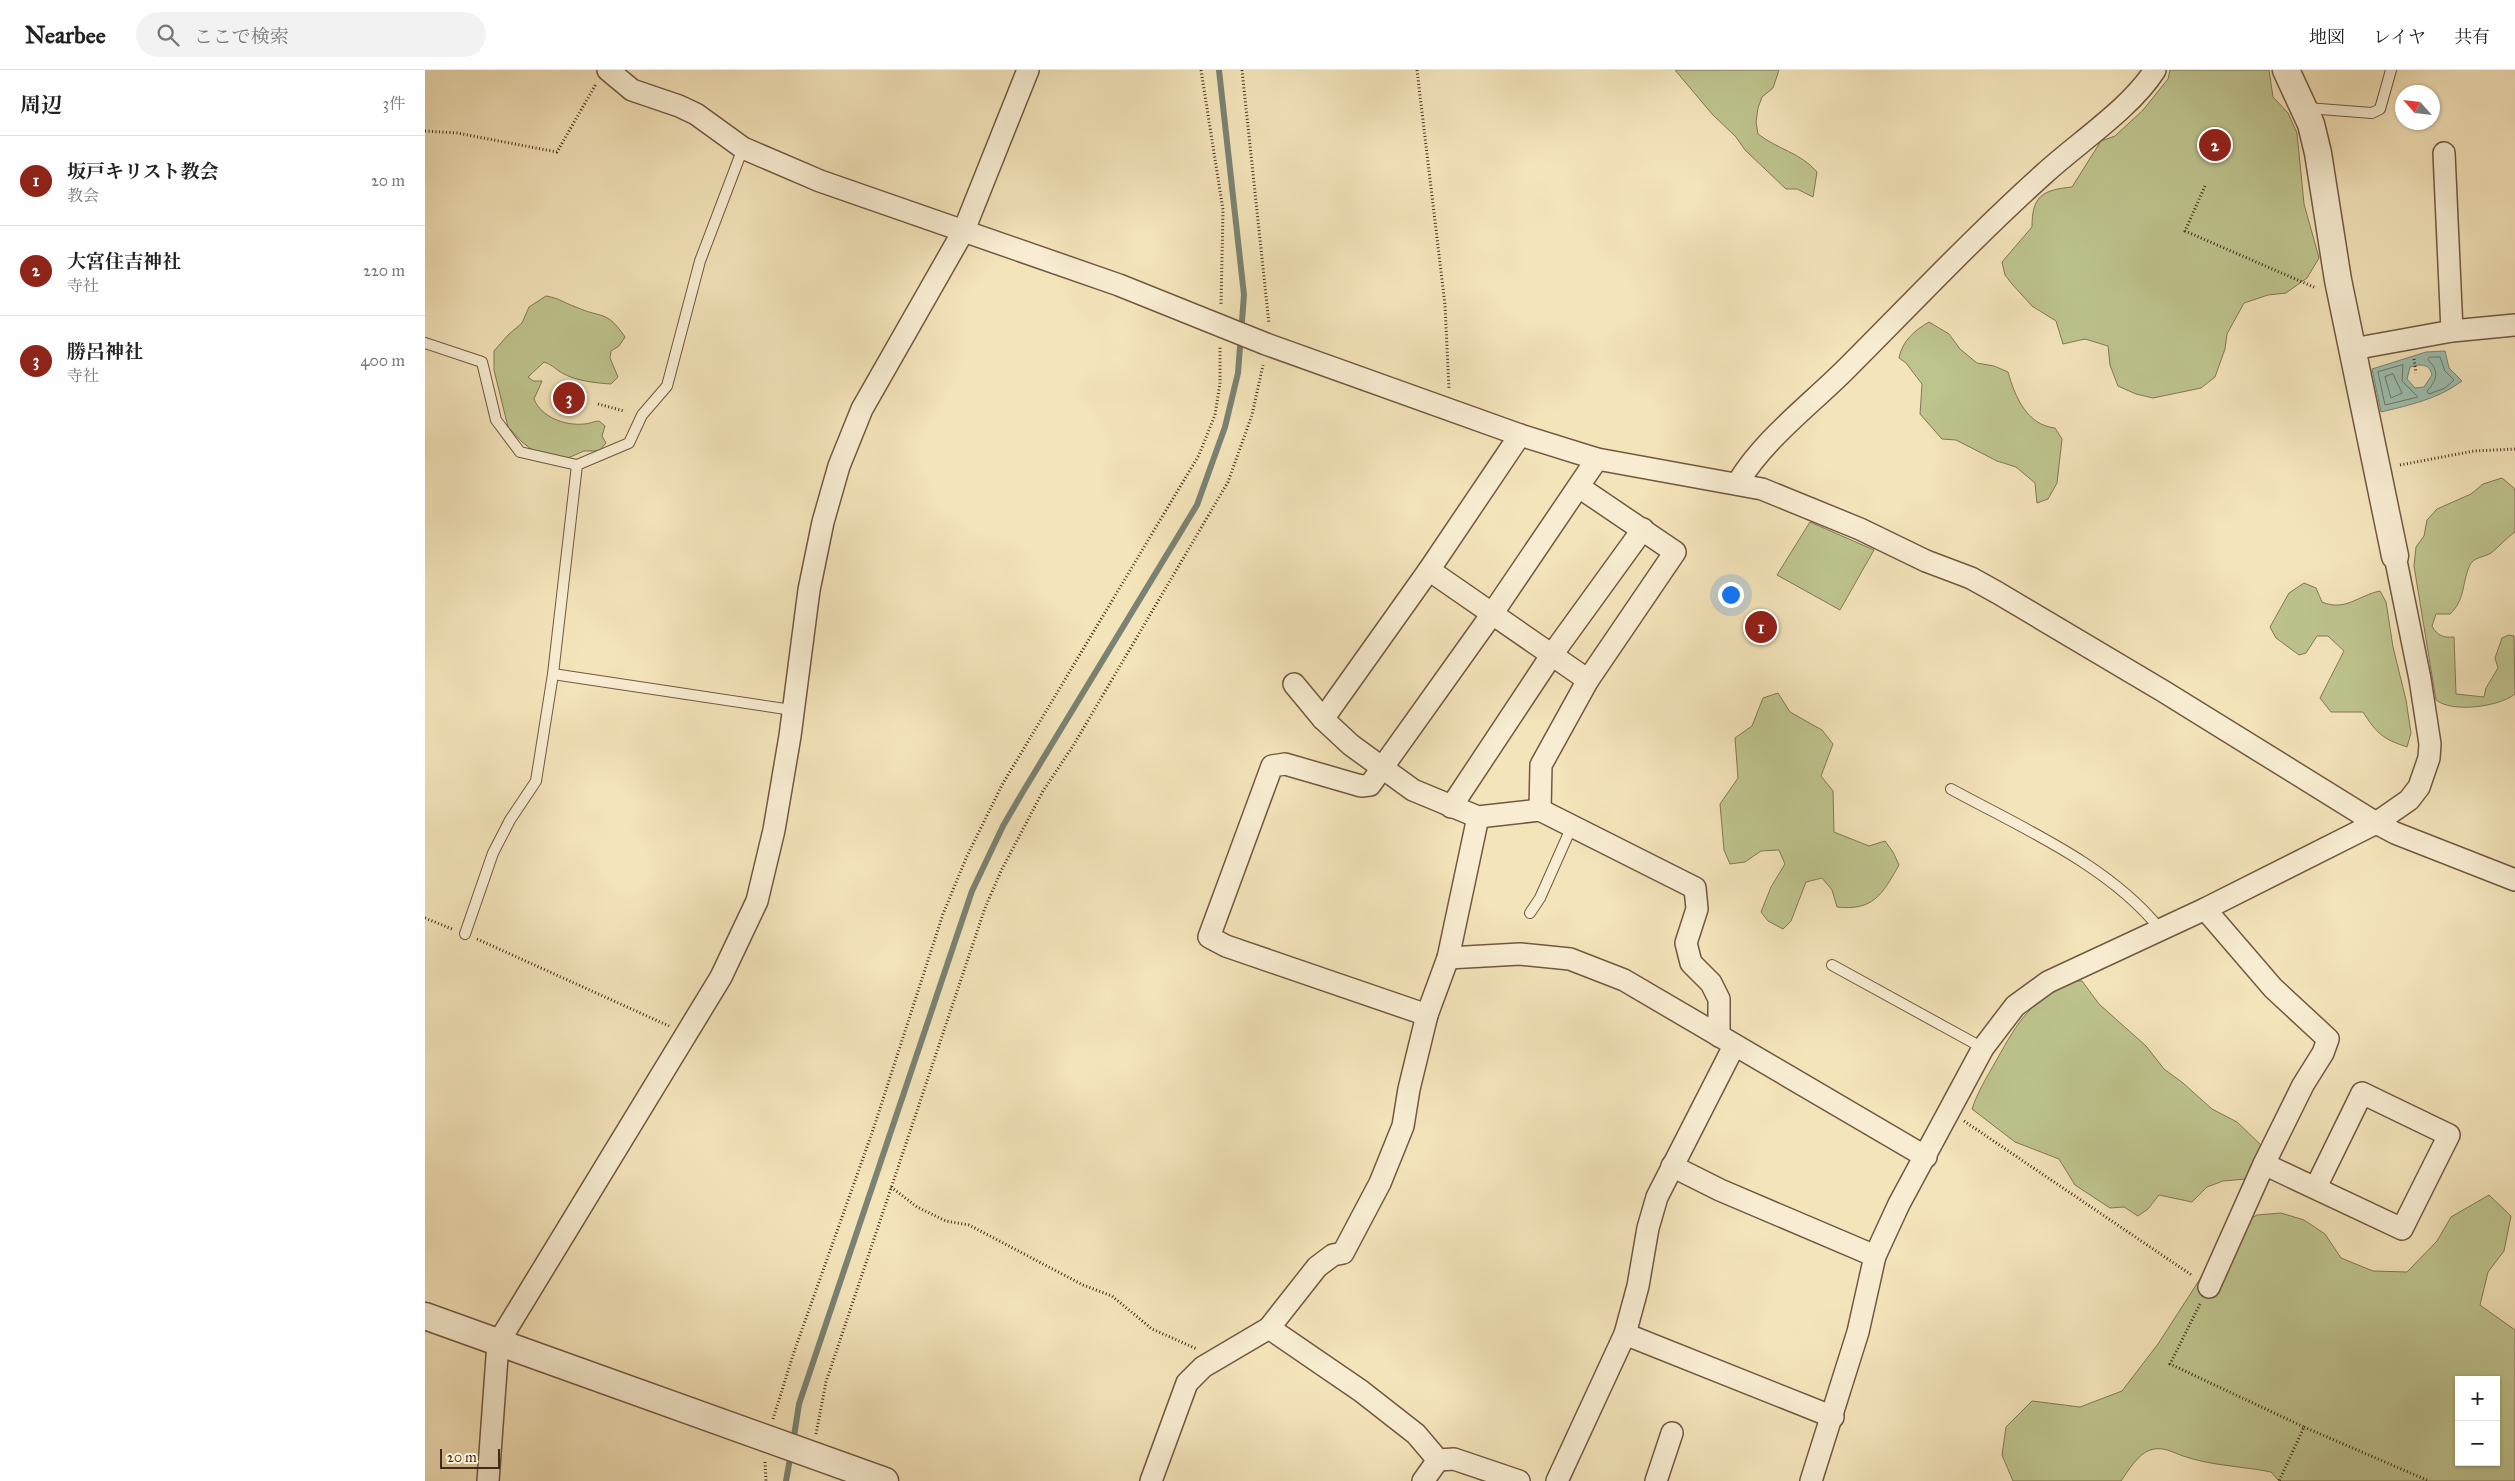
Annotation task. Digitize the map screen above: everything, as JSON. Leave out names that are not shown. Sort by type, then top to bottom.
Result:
[{"type":"street","points":[[488,1481],[498,1342],[721,978],[757,900],[774,830],[790,736],[809,590],[823,522],[839,466],[862,409],[964,230],[1028,70]]},
{"type":"street","points":[[1737,484],[1752,460],[1992,223],[2044,174],[2132,98],[2146,84],[2155,70]]},
{"type":"street","points":[[1811,1481],[1833,1417],[1858,1332],[1875,1256],[1899,1204],[1983,1048],[2015,1006],[2048,982],[2160,928],[2205,909],[2376,823],[2409,800],[2419,787],[2425,772],[2430,744],[2421,679],[2338,280],[2317,153],[2311,124],[2286,70]]},
{"type":"street","points":[[604,74],[632,90],[696,114],[743,148],[820,181],[1119,285],[1267,344],[1520,435],[1597,459],[1762,489],[1851,525],[1926,561],[1971,578],[2155,686],[2376,823],[2395,833],[2515,880]]},
{"type":"street","points":[[2444,154],[2452,331]]},
{"type":"street","points":[[2353,350],[2452,331],[2515,325]]},
{"type":"street","points":[[1323,719],[1429,570],[1520,435]]},
{"type":"street","points":[[1427,1015],[1226,946],[1209,937],[1273,766],[1285,764],[1361,786],[1370,785],[1383,770],[1492,614],[1597,459]]},
{"type":"street","points":[[1540,810],[1541,765],[1588,680],[1675,552],[1643,528],[1579,487]]},
{"type":"street","points":[[1451,807],[1551,656],[1643,528]]},
{"type":"street","points":[[1429,570],[1588,680]]},
{"type":"street","points":[[1293,684],[1323,719],[1383,770],[1413,790],[1478,817],[1540,810],[1695,888],[1697,908],[1687,943],[1691,963],[1711,983],[1719,998],[1726,1041],[1657,1197],[1648,1228],[1639,1286],[1625,1334],[1557,1481]]},
{"type":"street","points":[[1151,1481],[1187,1383],[1203,1367],[1269,1328],[1317,1267],[1333,1255],[1343,1253],[1355,1234],[1380,1183],[1403,1126],[1409,1089],[1427,1015],[1448,958],[1478,817]]},
{"type":"street","points":[[2205,909],[2273,988],[2328,1039],[2323,1053],[2303,1085],[2264,1164],[2209,1286]]},
{"type":"street","points":[[1448,958],[1520,954],[1570,959],[1624,980],[1926,1157]]},
{"type":"street","points":[[2264,1164],[2402,1229],[2449,1135],[2362,1093],[2316,1187]]},
{"type":"street","points":[[1672,1166],[1720,1190],[1875,1256]]},
{"type":"street","points":[[425,1316],[885,1481]]},
{"type":"street","points":[[1269,1328],[1361,1392],[1416,1434],[1438,1460]]},
{"type":"street","points":[[1625,1334],[1833,1417]]},
{"type":"street","points":[[1655,1481],[1672,1433]]},
{"type":"street","points":[[1438,1460],[1455,1459],[1519,1481]]},
{"type":"street","points":[[1423,1481],[1438,1460]]},
{"type":"lane","points":[[2303,108],[2372,113],[2380,109],[2391,70]]},
{"type":"lane","points":[[425,343],[482,362],[496,420],[520,452],[577,465],[629,443],[641,415],[667,386],[700,261],[743,148]]},
{"type":"lane","points":[[465,934],[493,853],[510,820],[536,781],[553,674],[577,465]]},
{"type":"lane","points":[[553,674],[792,710]]},
{"type":"lane","points":[[1951,789],[2099,873],[2144,909],[2160,928]]},
{"type":"lane","points":[[1530,913],[1540,898],[1572,826]]},
{"type":"lane","points":[[1832,965],[1983,1048]]},
{"type":"path","points":[[766,1481],[772,1441],[794,1352],[873,1130],[943,914],[967,856],[1003,785],[1199,455],[1215,415],[1219,391],[1223,210],[1201,70]]},
{"type":"path","points":[[810,1454],[825,1382],[985,908],[1001,870],[1043,791],[1073,746],[1228,482],[1251,415],[1267,344],[1269,310],[1242,70]]},
{"type":"path","points":[[1417,70],[1445,305],[1450,409]]},
{"type":"path","points":[[425,131],[457,133],[557,152],[604,74]]},
{"type":"path","points":[[2205,186],[2185,231],[2317,288]]},
{"type":"path","points":[[2413,357],[2416,373]]},
{"type":"path","points":[[598,404],[624,411]]},
{"type":"path","points":[[2377,470],[2474,451],[2515,449]]},
{"type":"path","points":[[425,918],[465,934],[687,1035]]},
{"type":"path","points":[[1950,1111],[2209,1286],[2170,1364],[2304,1427],[2429,1481]]},
{"type":"path","points":[[891,1187],[917,1207],[946,1221],[969,1225],[1083,1285],[1112,1296],[1152,1329],[1218,1358]]},
{"type":"path","points":[[2279,1481],[2304,1427]]},
{"type":"green space","points":[[1675,70],[1779,70],[1773,88],[1762,97],[1758,108],[1756,122],[1758,134],[1804,160],[1817,172],[1813,197],[1797,189],[1786,189],[1745,150],[1736,137],[1712,114]]},
{"type":"green space","points":[[2170,70],[2269,70],[2273,97],[2288,113],[2297,133],[2304,204],[2319,258],[2307,278],[2286,293],[2268,295],[2244,303],[2227,334],[2225,349],[2215,377],[2201,388],[2153,398],[2136,394],[2118,386],[2110,365],[2108,346],[2085,339],[2063,344],[2056,321],[2032,306],[2005,275],[2002,262],[2032,227],[2034,208],[2041,196],[2053,190],[2072,187],[2101,141],[2115,136],[2143,110],[2168,79]]},
{"type":"green space","points":[[546,296],[608,318],[619,328],[625,337],[619,346],[611,351],[610,358],[618,377],[611,384],[575,378],[544,362],[528,377],[533,381],[542,381],[534,399],[542,411],[548,415],[562,422],[586,424],[599,421],[605,426],[602,436],[606,443],[599,451],[584,451],[568,458],[553,456],[531,449],[508,427],[494,370],[494,351],[522,323],[529,307]]},
{"type":"green space","points":[[1929,322],[1949,334],[1960,349],[1977,363],[1994,366],[2008,372],[2014,391],[2030,416],[2045,426],[2055,428],[2062,439],[2057,483],[2048,499],[2037,503],[2035,483],[2016,467],[1997,461],[1956,440],[1942,439],[1920,414],[1922,384],[1906,363],[1899,358],[1906,341]]},
{"type":"green space","points":[[2502,478],[2514,488],[2515,492],[2515,532],[2491,553],[2471,563],[2463,592],[2455,609],[2450,614],[2436,614],[2432,626],[2441,636],[2454,637],[2456,694],[2484,697],[2486,688],[2498,668],[2495,658],[2502,638],[2509,635],[2514,636],[2515,694],[2508,699],[2475,707],[2443,704],[2436,700],[2414,566],[2416,547],[2424,536],[2427,520],[2437,509],[2471,494],[2483,484]]},
{"type":"green space","points":[[1810,522],[1874,550],[1840,610],[1777,575]]},
{"type":"green space","points":[[2304,583],[2316,588],[2322,602],[2330,605],[2345,604],[2380,591],[2386,602],[2393,647],[2406,700],[2411,733],[2407,747],[2381,735],[2372,726],[2363,712],[2331,712],[2320,698],[2344,651],[2328,636],[2317,636],[2306,653],[2299,655],[2276,638],[2270,627],[2289,593]]},
{"type":"green space","points":[[1778,693],[1790,712],[1822,730],[1833,744],[1821,776],[1833,791],[1834,832],[1869,846],[1885,841],[1899,865],[1887,885],[1875,899],[1849,908],[1837,907],[1832,890],[1822,878],[1806,882],[1791,921],[1783,929],[1768,921],[1761,912],[1771,887],[1785,864],[1779,850],[1761,851],[1745,862],[1730,864],[1724,850],[1720,804],[1738,778],[1735,738],[1752,726],[1763,698]]},
{"type":"green space","points":[[2075,981],[2082,981],[2099,1004],[2146,1046],[2164,1069],[2212,1109],[2237,1122],[2262,1146],[2246,1179],[2223,1181],[2207,1187],[2192,1202],[2159,1195],[2148,1209],[2138,1216],[2124,1207],[2110,1208],[2075,1185],[2059,1159],[2015,1142],[1972,1109],[1986,1078],[2019,1022],[2036,1004]]},
{"type":"green space","points":[[2489,1195],[2511,1216],[2504,1251],[2488,1272],[2480,1305],[2515,1330],[2515,1481],[2279,1481],[2271,1472],[2205,1462],[2159,1449],[2150,1450],[2141,1455],[2121,1481],[2013,1481],[2002,1455],[2006,1427],[2032,1401],[2080,1407],[2122,1391],[2158,1344],[2233,1228],[2257,1215],[2281,1213],[2304,1220],[2325,1234],[2341,1258],[2373,1271],[2407,1272],[2437,1241],[2451,1217]]},
{"type":"water","points":[[2445,351],[2449,368],[2462,381],[2433,397],[2381,412],[2372,369],[2426,352]],"holes":[[[2418,365],[2428,367],[2432,375],[2424,387],[2415,388],[2407,379],[2410,367]]]},
{"type":"waterway","points":[[793,1443],[799,1404],[972,891],[1003,826],[1197,505],[1225,427],[1238,373],[1244,295],[1219,70]]},
{"type":"waterway","points":[[786,1481],[791,1453]]},
{"type":"place","name":"大宮住吉神社","points":[[2215,145]]},
{"type":"place","name":"勝呂神社","points":[[569,398]]},
{"type":"place","name":"坂戸キリスト教会","points":[[1761,627]]}]
